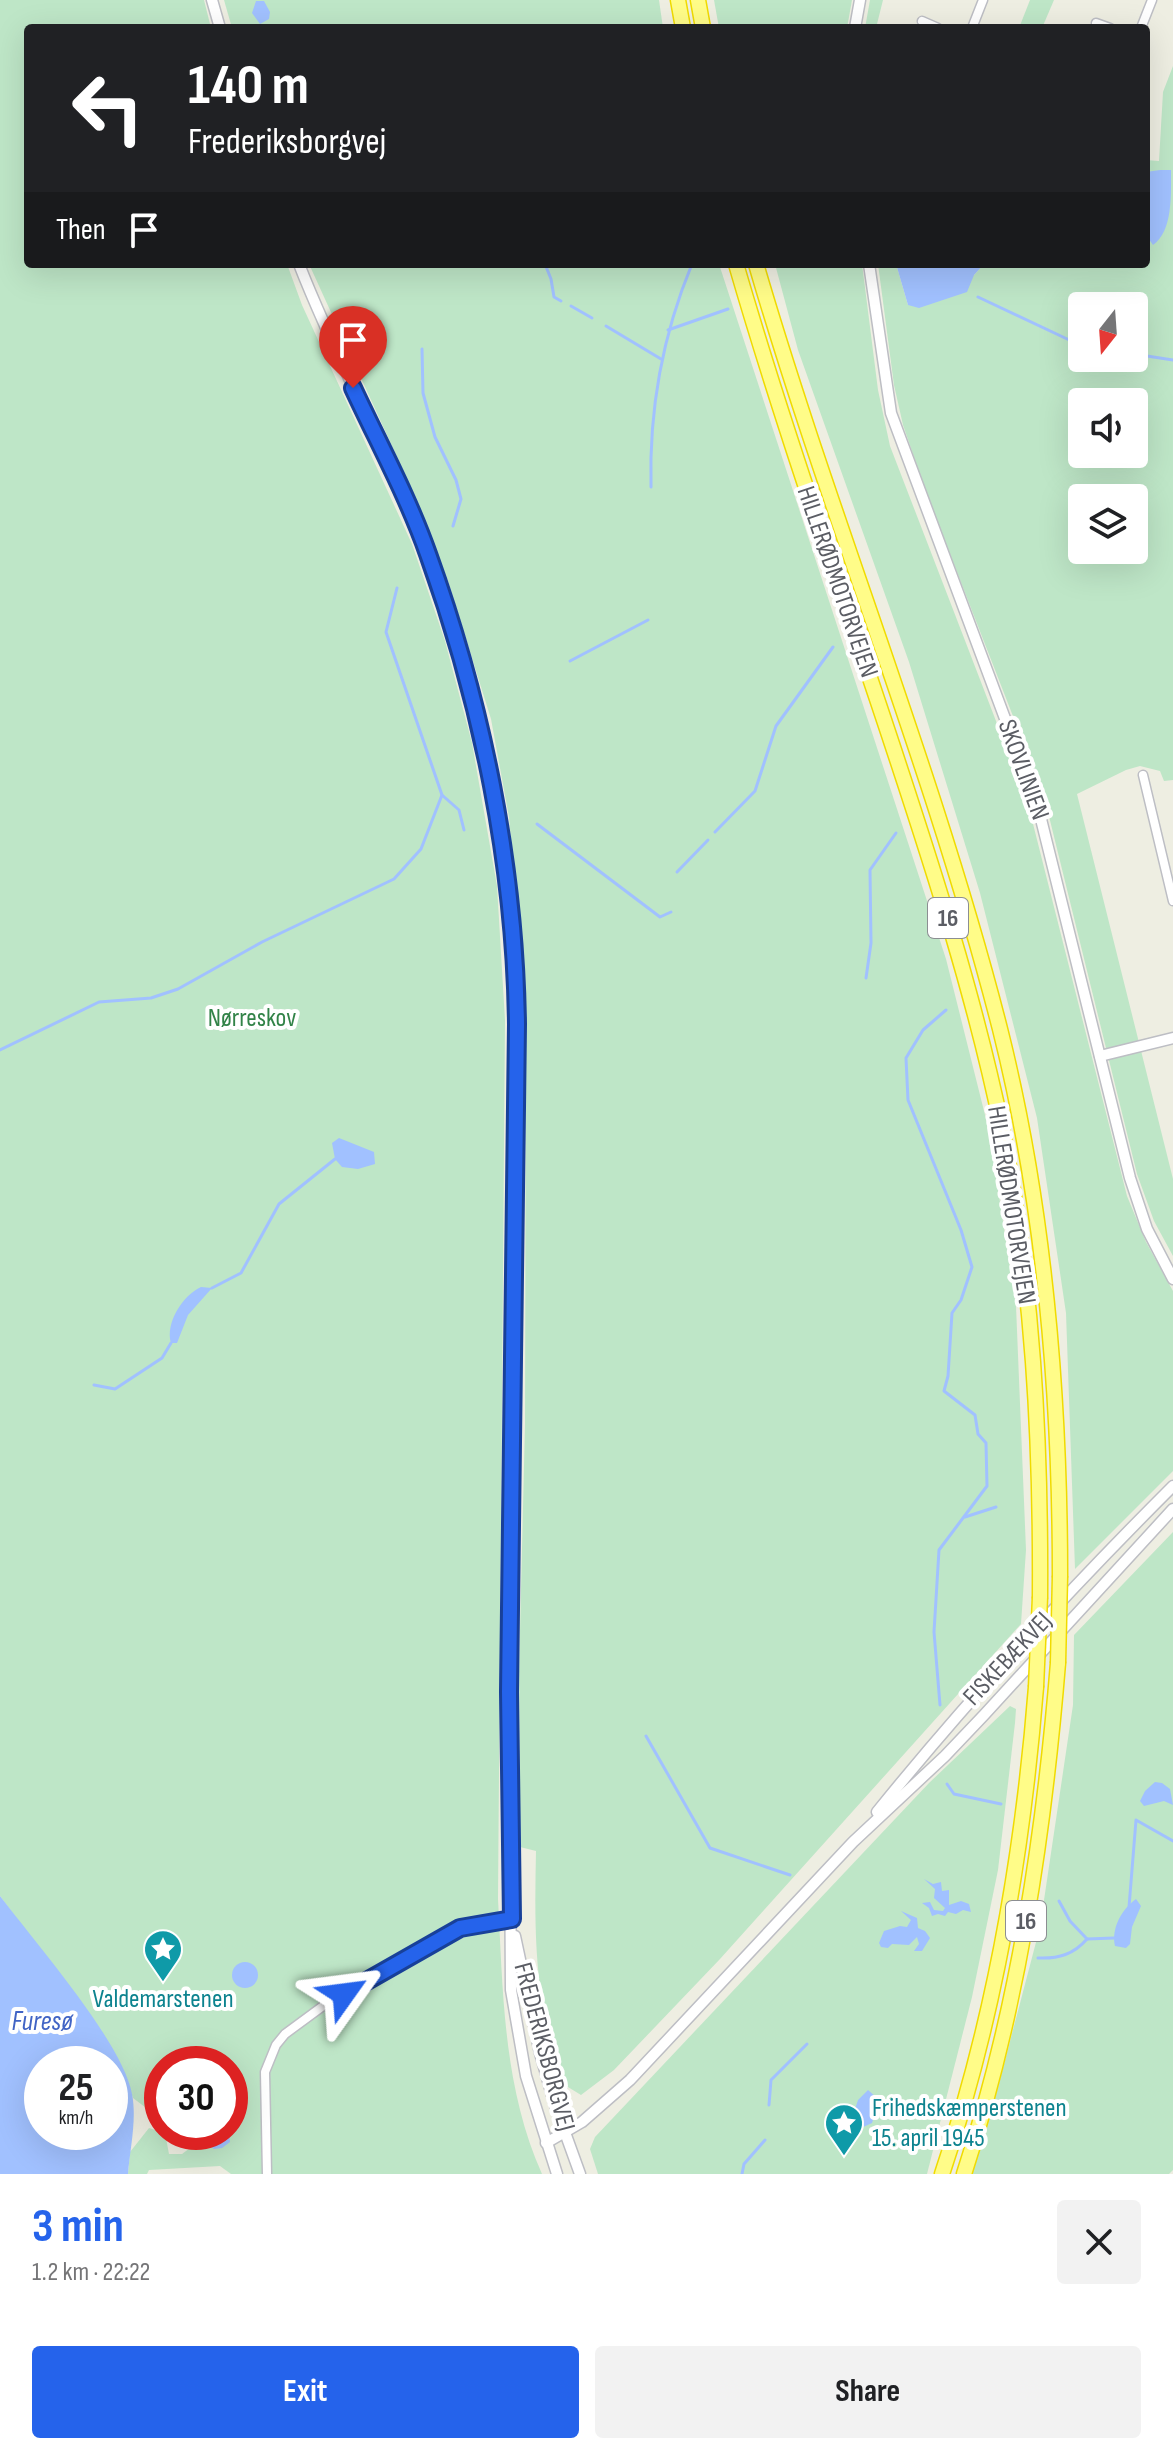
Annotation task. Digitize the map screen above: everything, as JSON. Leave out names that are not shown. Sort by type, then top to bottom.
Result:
[{"type":"highway","points":[[678,0],[682,24]]},
{"type":"highway","points":[[698,0],[702,24]]},
{"type":"highway","name":"HILLERØDMOTORVEJEN","points":[[737,268],[772,385],[941,892],[985,1055],[1017,1217],[1029,1312],[1041,1476],[1036,1687],[1026,1794],[1008,1914],[975,2061],[942,2174]]},
{"type":"highway","name":"HILLERØDMOTORVEJEN","points":[[757,268],[816,458],[959,884],[1000,1032],[1031,1187],[1047,1299],[1060,1474],[1058,1663],[1045,1798],[1027,1916],[995,2065],[964,2174]]},
{"type":"street","points":[[212,0],[219,24]]},
{"type":"street","points":[[856,24],[860,0]]},
{"type":"street","points":[[974,24],[983,0]]},
{"type":"street","points":[[1143,24],[1152,0]]},
{"type":"street","points":[[922,21],[929,24]]},
{"type":"street","name":"FREDERIKSBORGVEJ","points":[[301,268],[427,551],[473,699],[500,832],[517,1012],[509,1692],[511,1990],[526,2076],[557,2174]]},
{"type":"street","name":"SKOVLINIEN","points":[[870,268],[891,413],[1038,807],[1130,1178],[1147,1229],[1173,1279]]},
{"type":"street","points":[[1143,775],[1173,901]]},
{"type":"street","points":[[1100,1056],[1173,1038]]},
{"type":"street","name":"FISKEBÆKVEJ","points":[[853,1842],[952,1719],[1104,1555],[1173,1486]]},
{"type":"street","name":"FISKEBÆKVEJ","points":[[546,2143],[565,2134],[630,2080],[853,1842],[966,1735],[1173,1509]]},
{"type":"street","points":[[267,2174],[265,2072],[267,2060],[285,2034],[323,2006],[460,1928],[512,1919]]},
{"type":"street","name":"FREDERIKSBORGVEJ","points":[[512,1919],[540,2053],[580,2174]]},
{"type":"green space","name":"Nørreskov","points":[[0,0],[204,0],[210,24],[24,24],[24,268],[288,268],[302,305],[412,544],[445,641],[472,743],[497,886],[505,1020],[498,1899],[504,2004],[512,2073],[529,2141],[542,2174],[231,2174],[220,2166],[128,2174],[130,2152],[144,2134],[144,2150],[168,2150],[169,2154],[182,2154],[187,2150],[248,2150],[248,2046],[144,2046],[144,2106],[133,2098],[128,2084],[128,2046],[109,2046],[0,1896]]},
{"type":"green space","points":[[224,0],[659,0],[662,24],[231,24]]},
{"type":"green space","points":[[714,0],[852,0],[848,24],[718,24]]},
{"type":"green space","points":[[870,0],[883,0],[877,24],[866,24]]},
{"type":"green space","points":[[1030,0],[1054,0],[1044,24],[1021,24]]},
{"type":"green space","points":[[1173,66],[1173,780],[1164,781],[1160,771],[1140,766],[1077,794],[1173,1179],[1173,1256],[1154,1221],[1137,1174],[1044,796],[927,495],[903,425],[894,385],[879,268],[897,268],[908,305],[974,275],[980,268],[1150,268],[1150,160],[1159,161],[1163,92]]},
{"type":"green space","points":[[311,268],[720,268],[946,959],[989,1131],[1016,1306],[1026,1550],[1021,1624],[720,1959],[614,2070],[581,2095],[563,2084],[546,2021],[536,1944],[536,1851],[520,1847],[526,1018],[509,817],[491,719],[448,581],[418,503]]},
{"type":"green space","points":[[776,268],[863,268],[878,390],[890,446],[1028,804],[1127,1196],[1146,1242],[1173,1291],[1173,1471],[1075,1569],[1066,1313],[1037,1118],[980,893],[909,662],[798,350]]},
{"type":"green space","points":[[1173,1532],[1173,2170],[1169,2174],[972,2174],[1040,1927],[1073,1705],[1074,1635]]},
{"type":"green space","points":[[1010,1706],[1016,1709],[1015,1723],[998,1870],[972,1997],[927,2174],[598,2174],[590,2149],[595,2137],[929,1783]]},
{"type":"water","points":[[256,1],[264,1],[270,12],[269,19],[260,24],[252,13]]},
{"type":"water","points":[[1171,170],[1167,222],[1160,239],[1153,245],[1150,241],[1150,171]]},
{"type":"water","points":[[897,268],[980,268],[967,292],[919,308],[908,305]]},
{"type":"water","points":[[339,1138],[374,1152],[375,1164],[358,1169],[342,1167],[335,1159],[332,1143]]},
{"type":"water","points":[[201,1287],[212,1288],[188,1315],[177,1343],[171,1343],[171,1327],[177,1310],[188,1296]]},
{"type":"water","points":[[1155,1782],[1170,1789],[1173,1805],[1164,1801],[1144,1806],[1140,1801]]},
{"type":"water","points":[[924,1879],[933,1884],[941,1882],[942,1891],[949,1890],[949,1905],[961,1901],[969,1904],[971,1912],[963,1910],[956,1914],[948,1912],[945,1916],[932,1916],[929,1908],[922,1903],[930,1902],[934,1910],[943,1911],[945,1908],[934,1898],[935,1889]]},
{"type":"water","name":"Furesø","points":[[0,1896],[75,1993],[111,2046],[24,2046],[24,2150],[128,2150],[128,2082],[134,2114],[128,2174],[0,2174]]},
{"type":"water","points":[[1136,1899],[1141,1906],[1132,1927],[1130,1944],[1126,1948],[1115,1946],[1119,1920]]},
{"type":"water","points":[[901,1911],[917,1918],[918,1928],[930,1938],[922,1951],[914,1951],[919,1944],[917,1937],[909,1945],[881,1947],[879,1943],[884,1931],[907,1927],[911,1920]]},
{"type":"water","points":[[245,1962],[254,1966],[258,1975],[254,1984],[245,1988],[236,1984],[232,1975],[236,1966]]},
{"type":"water","points":[[868,2090],[876,2097],[876,2110],[872,2123],[859,2129],[850,2124],[858,2100]]},
{"type":"waterway","points":[[547,268],[554,297],[561,301]]},
{"type":"waterway","points":[[651,487],[652,430],[660,373],[673,318],[691,268]]},
{"type":"waterway","points":[[978,297],[1068,339]]},
{"type":"waterway","points":[[571,306],[592,318]]},
{"type":"waterway","points":[[668,330],[728,309]]},
{"type":"waterway","points":[[606,326],[661,359]]},
{"type":"waterway","points":[[422,349],[423,393],[435,437],[456,480],[461,499],[453,526]]},
{"type":"waterway","points":[[1148,356],[1173,360]]},
{"type":"waterway","points":[[397,588],[386,632],[442,795]]},
{"type":"waterway","points":[[570,661],[648,620]]},
{"type":"waterway","points":[[715,832],[755,791],[776,726],[833,647]]},
{"type":"waterway","points":[[0,1050],[99,1002],[151,998],[178,989],[262,942],[394,879],[421,849],[442,795],[459,810],[464,830]]},
{"type":"waterway","points":[[537,824],[660,917],[671,912]]},
{"type":"waterway","points":[[866,978],[871,943],[870,870],[896,833]]},
{"type":"waterway","points":[[677,872],[708,840]]},
{"type":"waterway","points":[[940,1705],[934,1632],[939,1550],[987,1486],[986,1443],[978,1434],[975,1415],[944,1391],[948,1376],[952,1313],[961,1300],[972,1267],[961,1230],[908,1100],[906,1058],[923,1030],[946,1010]]},
{"type":"waterway","points":[[212,1288],[241,1273],[279,1204],[335,1159]]},
{"type":"waterway","points":[[94,1385],[115,1389],[162,1358],[171,1343]]},
{"type":"waterway","points":[[965,1517],[996,1507]]},
{"type":"waterway","points":[[646,1736],[710,1848],[790,1875]]},
{"type":"waterway","points":[[947,1784],[954,1794],[1001,1804]]},
{"type":"waterway","points":[[1129,1907],[1136,1820],[1173,1841]]},
{"type":"waterway","points":[[1059,1901],[1070,1921],[1087,1939],[1114,1938]]},
{"type":"waterway","points":[[1038,1958],[1066,1954],[1087,1939]]},
{"type":"waterway","points":[[769,2105],[771,2080],[807,2044]]},
{"type":"waterway","points":[[742,2174],[744,2164],[765,2140]]},
{"type":"place","name":"Valdemarstenen","points":[[163,1983]]},
{"type":"place","name":"Frihedskæmperstenen 15. april 1945","points":[[844,2157]]},
{"type":"route","points":[[344,1994],[460,1928],[512,1919],[509,1692],[517,1024],[514,958],[500,832],[473,699],[427,551],[353,388]]}]
